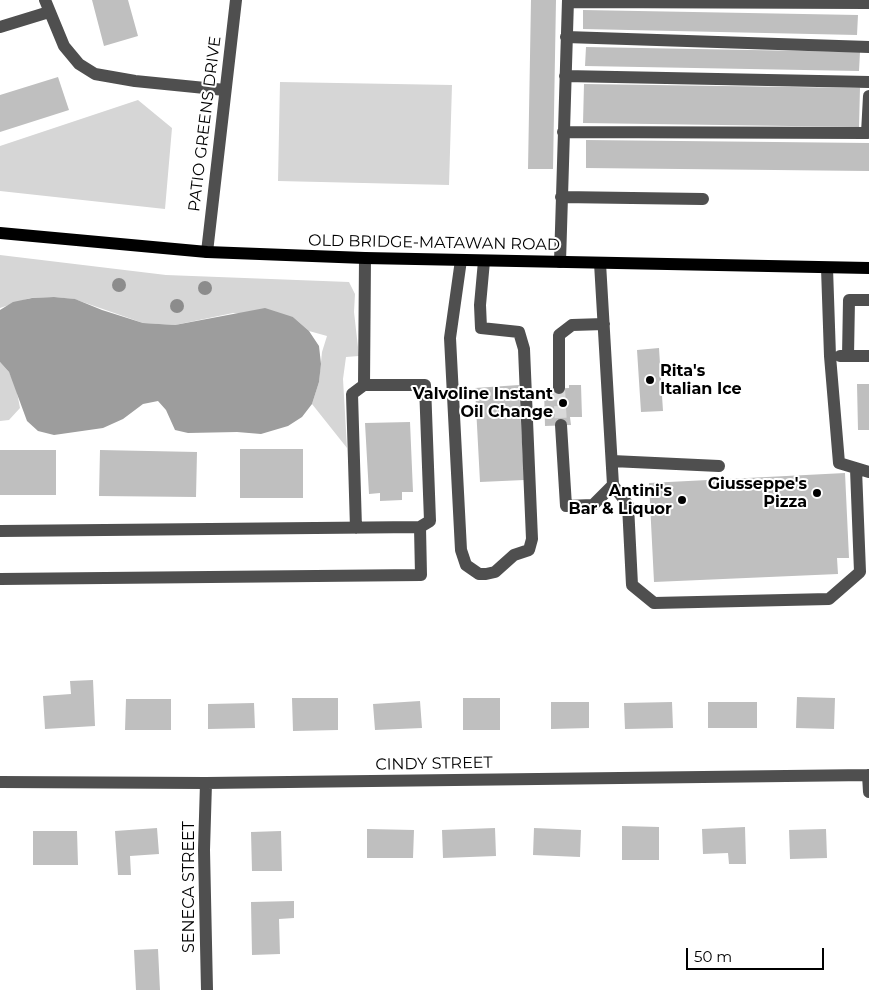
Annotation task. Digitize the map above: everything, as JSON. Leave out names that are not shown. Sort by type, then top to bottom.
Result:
[{"type":"main road","name":"OLD BRIDGE-MATAWAN ROAD","points":[[0,233],[207,252],[365,258],[869,268]]},
{"type":"street","name":"PATIO GREENS DRIVE","points":[[207,252],[236,0]]},
{"type":"street","points":[[560,262],[568,1],[869,3]]},
{"type":"street","points":[[0,27],[47,6],[64,46],[80,64],[95,74],[135,81],[225,90]]},
{"type":"street","points":[[566,37],[869,47]]},
{"type":"street","points":[[565,76],[869,82]]},
{"type":"street","points":[[563,132],[867,134],[869,96]]},
{"type":"street","points":[[561,197],[703,200]]},
{"type":"street","points":[[364,385],[365,258]]},
{"type":"street","points":[[461,260],[450,338],[461,550],[466,565],[479,574],[486,574],[494,572],[514,555],[529,550],[532,539],[524,349],[519,332],[481,328],[480,305],[484,260]]},
{"type":"street","points":[[600,263],[613,485],[628,505],[632,585],[654,603],[829,600],[860,572],[863,470],[839,463],[830,356],[827,268]]},
{"type":"street","points":[[848,356],[849,300],[869,300]]},
{"type":"street","points":[[559,388],[559,335],[572,324],[604,324]]},
{"type":"street","points":[[830,356],[869,356]]},
{"type":"street","points":[[0,531],[356,528],[420,527],[430,521],[424,384],[364,385],[352,394],[356,528]]},
{"type":"street","points":[[561,425],[566,506],[593,505],[613,485]]},
{"type":"street","points":[[612,461],[719,466]]},
{"type":"street","points":[[0,579],[421,575],[420,527]]},
{"type":"street","points":[[868,775],[869,792]]},
{"type":"street","name":"CINDY STREET","points":[[0,782],[206,783],[868,775]]},
{"type":"street","name":"SENECA STREET","points":[[206,783],[204,850],[207,990]]},
{"type":"shaded area","points":[[280,82],[452,85],[449,185],[278,181]]},
{"type":"shaded area","points":[[138,100],[172,128],[165,209],[0,191],[0,146]]},
{"type":"shaded area","points":[[0,255],[166,275],[349,282],[355,294],[354,312],[359,356],[346,357],[343,379],[347,448],[312,404],[319,382],[322,352],[327,336],[309,331],[293,317],[233,313],[175,325],[143,323],[74,299],[54,297],[30,298],[0,308]]},
{"type":"shaded area","points":[[54,297],[75,299],[143,323],[175,325],[265,308],[293,317],[309,331],[319,346],[321,364],[319,382],[312,404],[302,417],[288,426],[261,434],[237,432],[188,433],[175,430],[166,410],[158,401],[143,404],[123,419],[103,428],[54,435],[38,431],[27,421],[9,372],[0,362],[0,310],[13,302],[32,298]]},
{"type":"shaded area","points":[[0,362],[9,372],[16,387],[20,408],[9,420],[0,421]]},
{"type":"building","points":[[92,0],[128,0],[138,36],[104,46]]},
{"type":"building","points":[[531,0],[556,0],[553,169],[528,169]]},
{"type":"building","points":[[583,10],[858,15],[857,35],[583,29]]},
{"type":"building","points":[[586,47],[860,52],[859,71],[585,66]]},
{"type":"building","points":[[58,77],[69,110],[0,132],[0,95]]},
{"type":"building","points":[[584,84],[860,88],[859,127],[583,123]]},
{"type":"building","points":[[586,140],[869,143],[869,171],[586,168]]},
{"type":"building","name":"Rita's Italian Ice","points":[[659,348],[663,411],[641,412],[637,350]]},
{"type":"building","points":[[857,384],[869,384],[869,430],[858,430]]},
{"type":"building","points":[[519,385],[524,480],[480,482],[475,388]]},
{"type":"building","name":"Valvoline Instant Oil Change","points":[[569,385],[581,385],[582,417],[570,417],[571,425],[545,426],[544,389],[569,388]]},
{"type":"building","points":[[410,422],[413,492],[402,492],[402,500],[380,501],[380,493],[369,494],[365,423]]},
{"type":"building","points":[[240,449],[303,449],[303,498],[240,498]]},
{"type":"building","points":[[0,450],[56,450],[56,495],[0,495]]},
{"type":"building","points":[[100,450],[197,452],[196,497],[99,496]]},
{"type":"building","points":[[845,473],[849,558],[837,558],[838,574],[654,582],[649,483]]},
{"type":"building","points":[[93,680],[95,726],[45,729],[43,696],[71,694],[70,681]]},
{"type":"building","points":[[797,697],[835,698],[834,729],[796,728]]},
{"type":"building","points":[[292,698],[338,698],[338,730],[293,731]]},
{"type":"building","points":[[463,698],[500,698],[500,730],[463,730]]},
{"type":"building","points":[[126,699],[171,699],[171,730],[125,730]]},
{"type":"building","points":[[420,701],[422,728],[375,730],[373,704]]},
{"type":"building","points":[[551,702],[589,702],[589,728],[551,729]]},
{"type":"building","points":[[672,702],[673,728],[625,729],[624,703]]},
{"type":"building","points":[[708,702],[757,702],[757,728],[708,728]]},
{"type":"building","points":[[254,703],[255,728],[208,729],[208,704]]},
{"type":"building","points":[[622,826],[659,827],[659,860],[622,860]]},
{"type":"building","points":[[745,827],[746,864],[729,864],[728,853],[703,854],[702,829]]},
{"type":"building","points":[[157,828],[159,854],[130,856],[131,875],[118,875],[115,831]]},
{"type":"building","points":[[495,828],[496,856],[443,858],[442,830]]},
{"type":"building","points":[[534,828],[581,830],[580,857],[533,855]]},
{"type":"building","points":[[367,829],[414,830],[413,858],[367,858]]},
{"type":"building","points":[[826,829],[827,858],[790,859],[789,830]]},
{"type":"building","points":[[33,831],[77,831],[78,865],[33,865]]},
{"type":"building","points":[[281,831],[282,871],[252,871],[251,832]]},
{"type":"building","points":[[294,901],[294,918],[279,919],[280,954],[252,955],[251,902]]},
{"type":"building","points":[[158,949],[160,990],[136,990],[134,950]]},
{"type":"tunnel","points":[[559,388],[561,425]]},
{"type":"place","name":"Rita's Italian Ice","points":[[650,380]]},
{"type":"place","name":"Valvoline Instant Oil Change","points":[[563,403]]},
{"type":"place","name":"Giusseppe's Pizza","points":[[817,493]]},
{"type":"place","name":"Antini's Bar & Liquor","points":[[682,500]]}]
